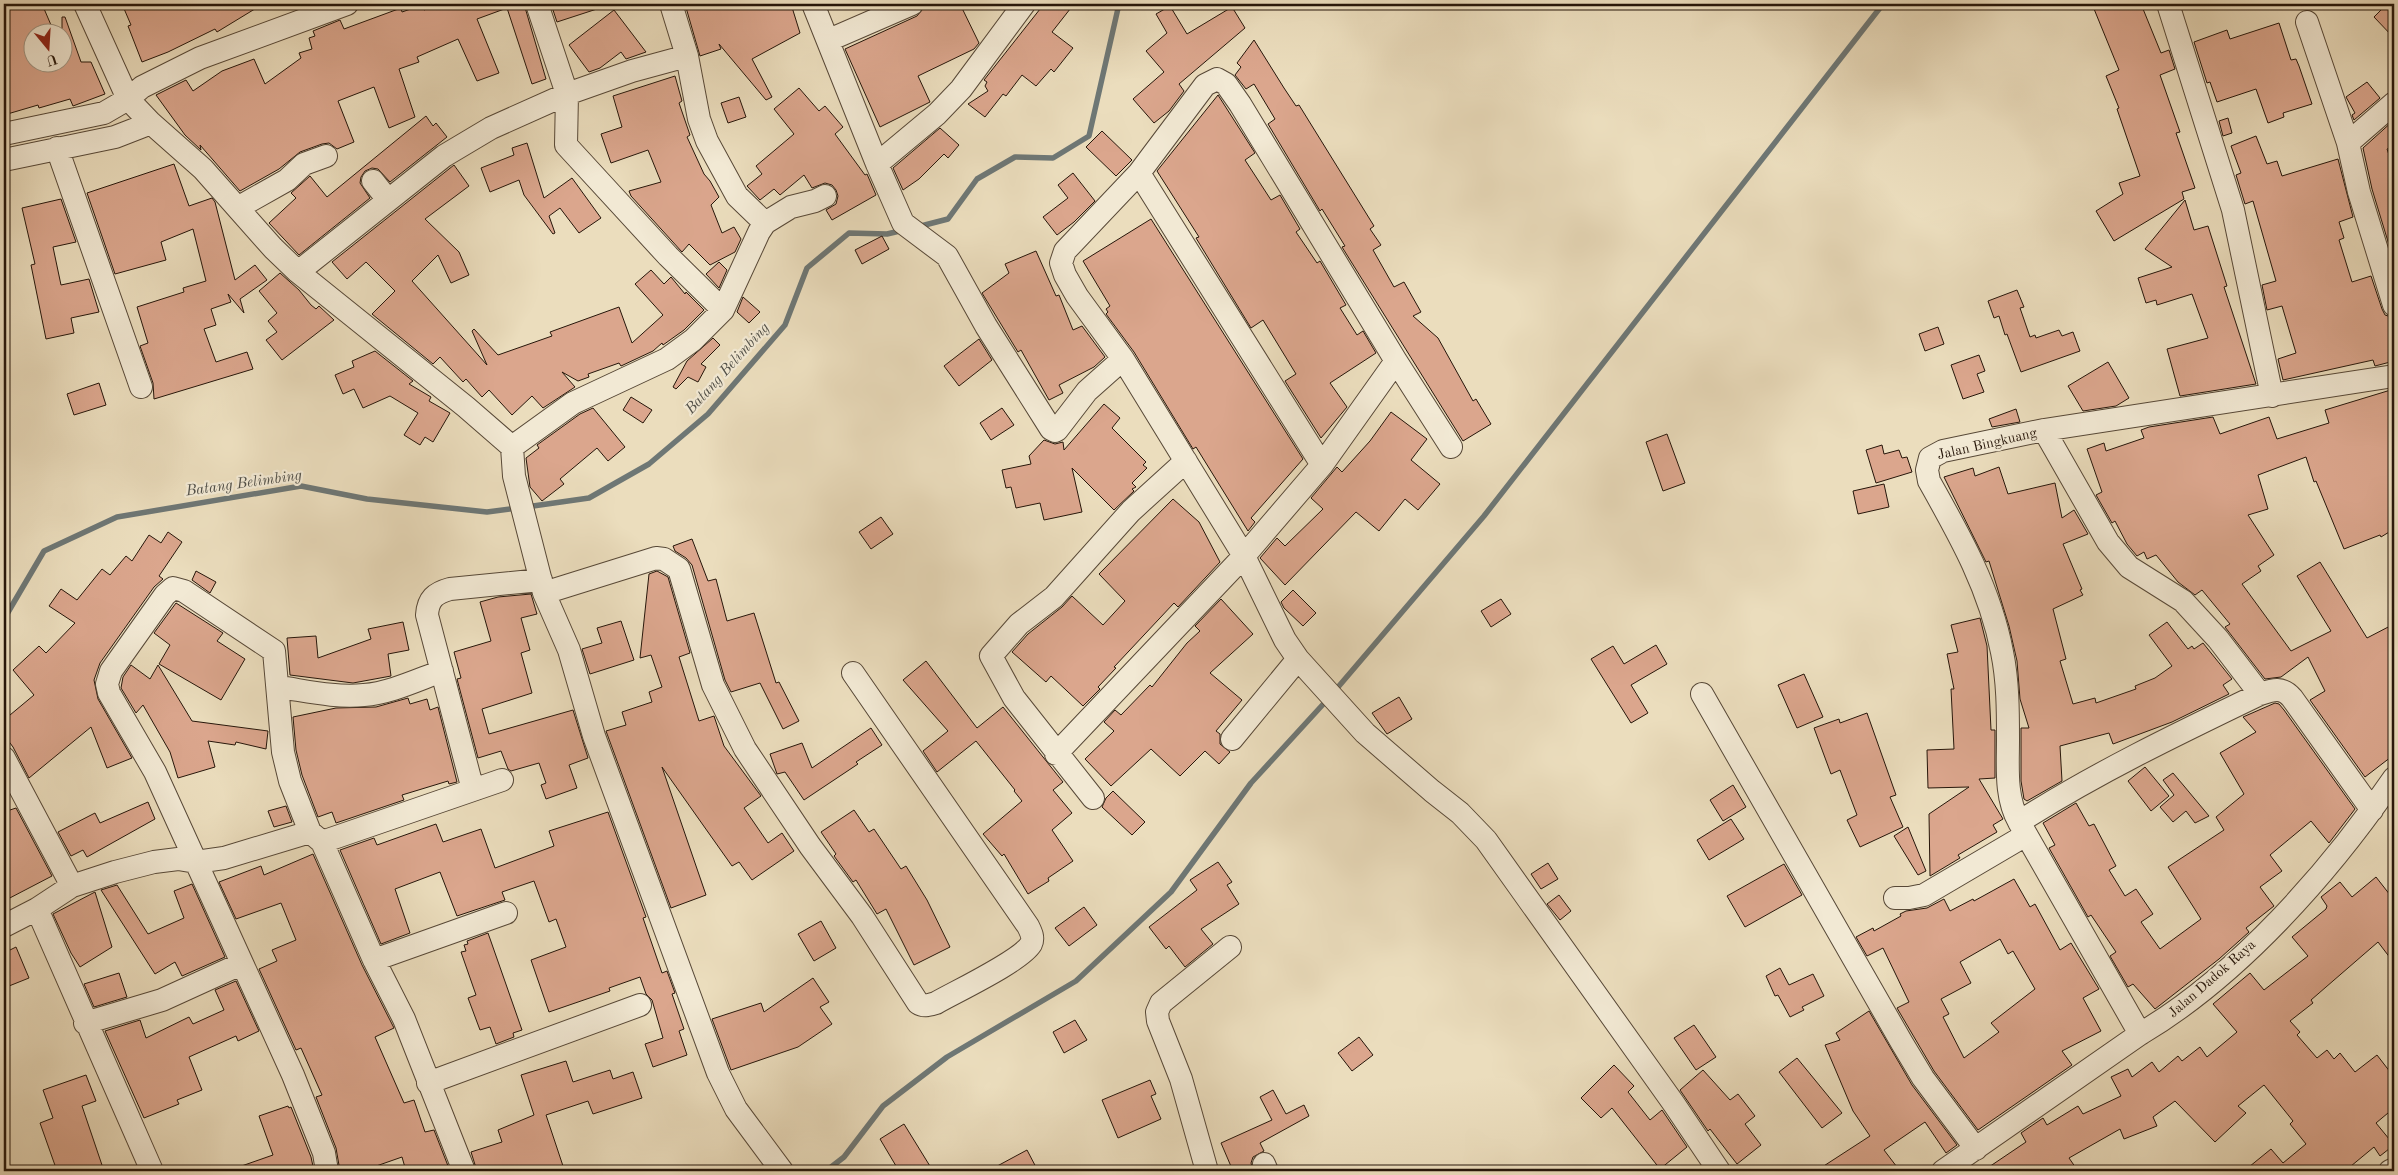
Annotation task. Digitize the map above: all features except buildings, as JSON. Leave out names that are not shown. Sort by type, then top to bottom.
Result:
[{"type":"street","points":[[85,4],[128,99],[151,123],[203,169],[239,207],[273,248],[298,272],[466,407],[512,447],[514,476],[542,586],[569,650],[594,736],[718,1072],[736,1109],[782,1171]]},
{"type":"street","points":[[4,134],[104,113],[128,99],[142,87],[200,58],[346,4]]},
{"type":"street","points":[[537,4],[567,94],[566,145],[668,256],[723,310]]},
{"type":"street","points":[[671,4],[687,56],[698,120],[707,141],[737,196],[765,223]]},
{"type":"street","points":[[813,4],[877,164],[903,223],[947,256],[986,326],[1041,416],[1052,430],[1057,430],[1087,391],[1123,359]]},
{"type":"street","points":[[829,40],[912,4]]},
{"type":"street","points":[[877,164],[929,120],[961,89],[1024,4]]},
{"type":"street","points":[[2168,4],[2233,210],[2258,321],[2272,396]]},
{"type":"street","points":[[2307,22],[2348,143],[2359,192],[2387,256],[2394,305]]},
{"type":"street","points":[[298,272],[444,156],[490,128],[567,94],[632,70],[687,56]]},
{"type":"street","points":[[1451,447],[1396,361],[1240,104],[1222,80],[1217,79],[1205,85],[1139,173],[1065,252],[1061,263],[1065,275],[1077,296],[1123,359],[1244,556],[1285,640],[1304,666],[1365,732],[1432,792],[1460,813],[1486,840],[1674,1104],[1719,1171]]},
{"type":"street","points":[[2348,143],[2394,103]]},
{"type":"street","points":[[4,160],[115,137],[151,123]]},
{"type":"street","points":[[58,148],[141,387]]},
{"type":"street","points":[[239,207],[287,180],[304,164],[326,156]]},
{"type":"street","points":[[1139,173],[1322,465]]},
{"type":"street","points":[[373,181],[388,200]]},
{"type":"street","points":[[512,447],[573,403],[667,359],[693,340],[723,310],[765,223],[791,206],[815,201],[825,196]]},
{"type":"street","points":[[1056,754],[1244,556],[1322,465],[1396,361]]},
{"type":"street","name":"Jalan Bingkuang","points":[[2023,829],[2014,813],[2008,792],[2008,698],[2003,653],[1995,620],[1975,565],[1929,481],[1927,470],[1930,458],[1935,454],[2044,430],[2394,376]]},
{"type":"street","points":[[2044,430],[2108,542],[2121,558],[2138,574],[2183,601],[2218,639],[2260,694]]},
{"type":"street","points":[[1094,798],[1056,754],[1014,698],[991,656],[1019,624],[1054,598],[1132,511],[1186,461]]},
{"type":"street","points":[[473,790],[427,615],[429,602],[436,594],[459,588],[542,586],[656,558],[664,559],[679,568],[713,686],[745,749],[810,846],[862,916],[918,1003],[922,1006],[936,1003],[1016,958],[1031,944],[1032,936],[1028,926],[854,672]]},
{"type":"street","points":[[327,1171],[324,1153],[293,1075],[155,772],[109,694],[108,678],[170,589],[177,588],[272,649],[276,656],[283,752],[290,781],[374,960],[404,1019],[428,1084],[464,1171]]},
{"type":"street","points":[[1232,739],[1304,666]]},
{"type":"street","points":[[279,687],[339,696],[365,695],[398,687],[442,671]]},
{"type":"street","points":[[1895,898],[1924,895],[2023,829],[2078,785],[2130,757],[2260,694],[2276,689],[2288,693],[2372,810]]},
{"type":"street","points":[[1702,694],[1923,1078],[1976,1149]]},
{"type":"street","points":[[4,758],[72,886]]},
{"type":"street","name":"Jalan Dadok Raya","points":[[1943,1171],[2140,1034],[2185,1005],[2277,921],[2322,871],[2372,810],[2394,778]]},
{"type":"street","points":[[4,926],[37,909],[72,886],[115,872],[154,862],[178,859],[196,862],[224,858],[316,837],[502,780]]},
{"type":"street","points":[[2023,829],[2140,1034]]},
{"type":"street","points":[[37,909],[85,1023],[152,1171]]},
{"type":"street","points":[[374,960],[506,913]]},
{"type":"street","points":[[1207,1171],[1186,1095],[1158,1021],[1157,1012],[1161,1003],[1230,947]]},
{"type":"street","points":[[85,1023],[162,1000],[241,964]]},
{"type":"street","points":[[428,1084],[640,1005]]},
{"type":"street","points":[[2390,1171],[2394,1168]]},
{"type":"waterway","name":"Batang Belimbing","points":[[917,227],[948,219],[977,179],[1015,157],[1053,158],[1089,136],[1119,4]]},
{"type":"waterway","points":[[1333,693],[1484,516],[1883,4]]},
{"type":"waterway","name":"Batang Belimbing","points":[[526,507],[589,498],[649,464],[708,414],[785,325],[807,268],[849,233],[887,234],[904,230]]},
{"type":"waterway","name":"Batang Belimbing","points":[[4,628],[7,614],[44,551],[117,517],[301,486],[367,499],[487,512],[517,508]]},
{"type":"waterway","points":[[826,1171],[844,1157],[883,1106],[947,1057],[1076,981],[1171,892],[1251,783],[1327,700]]}]
